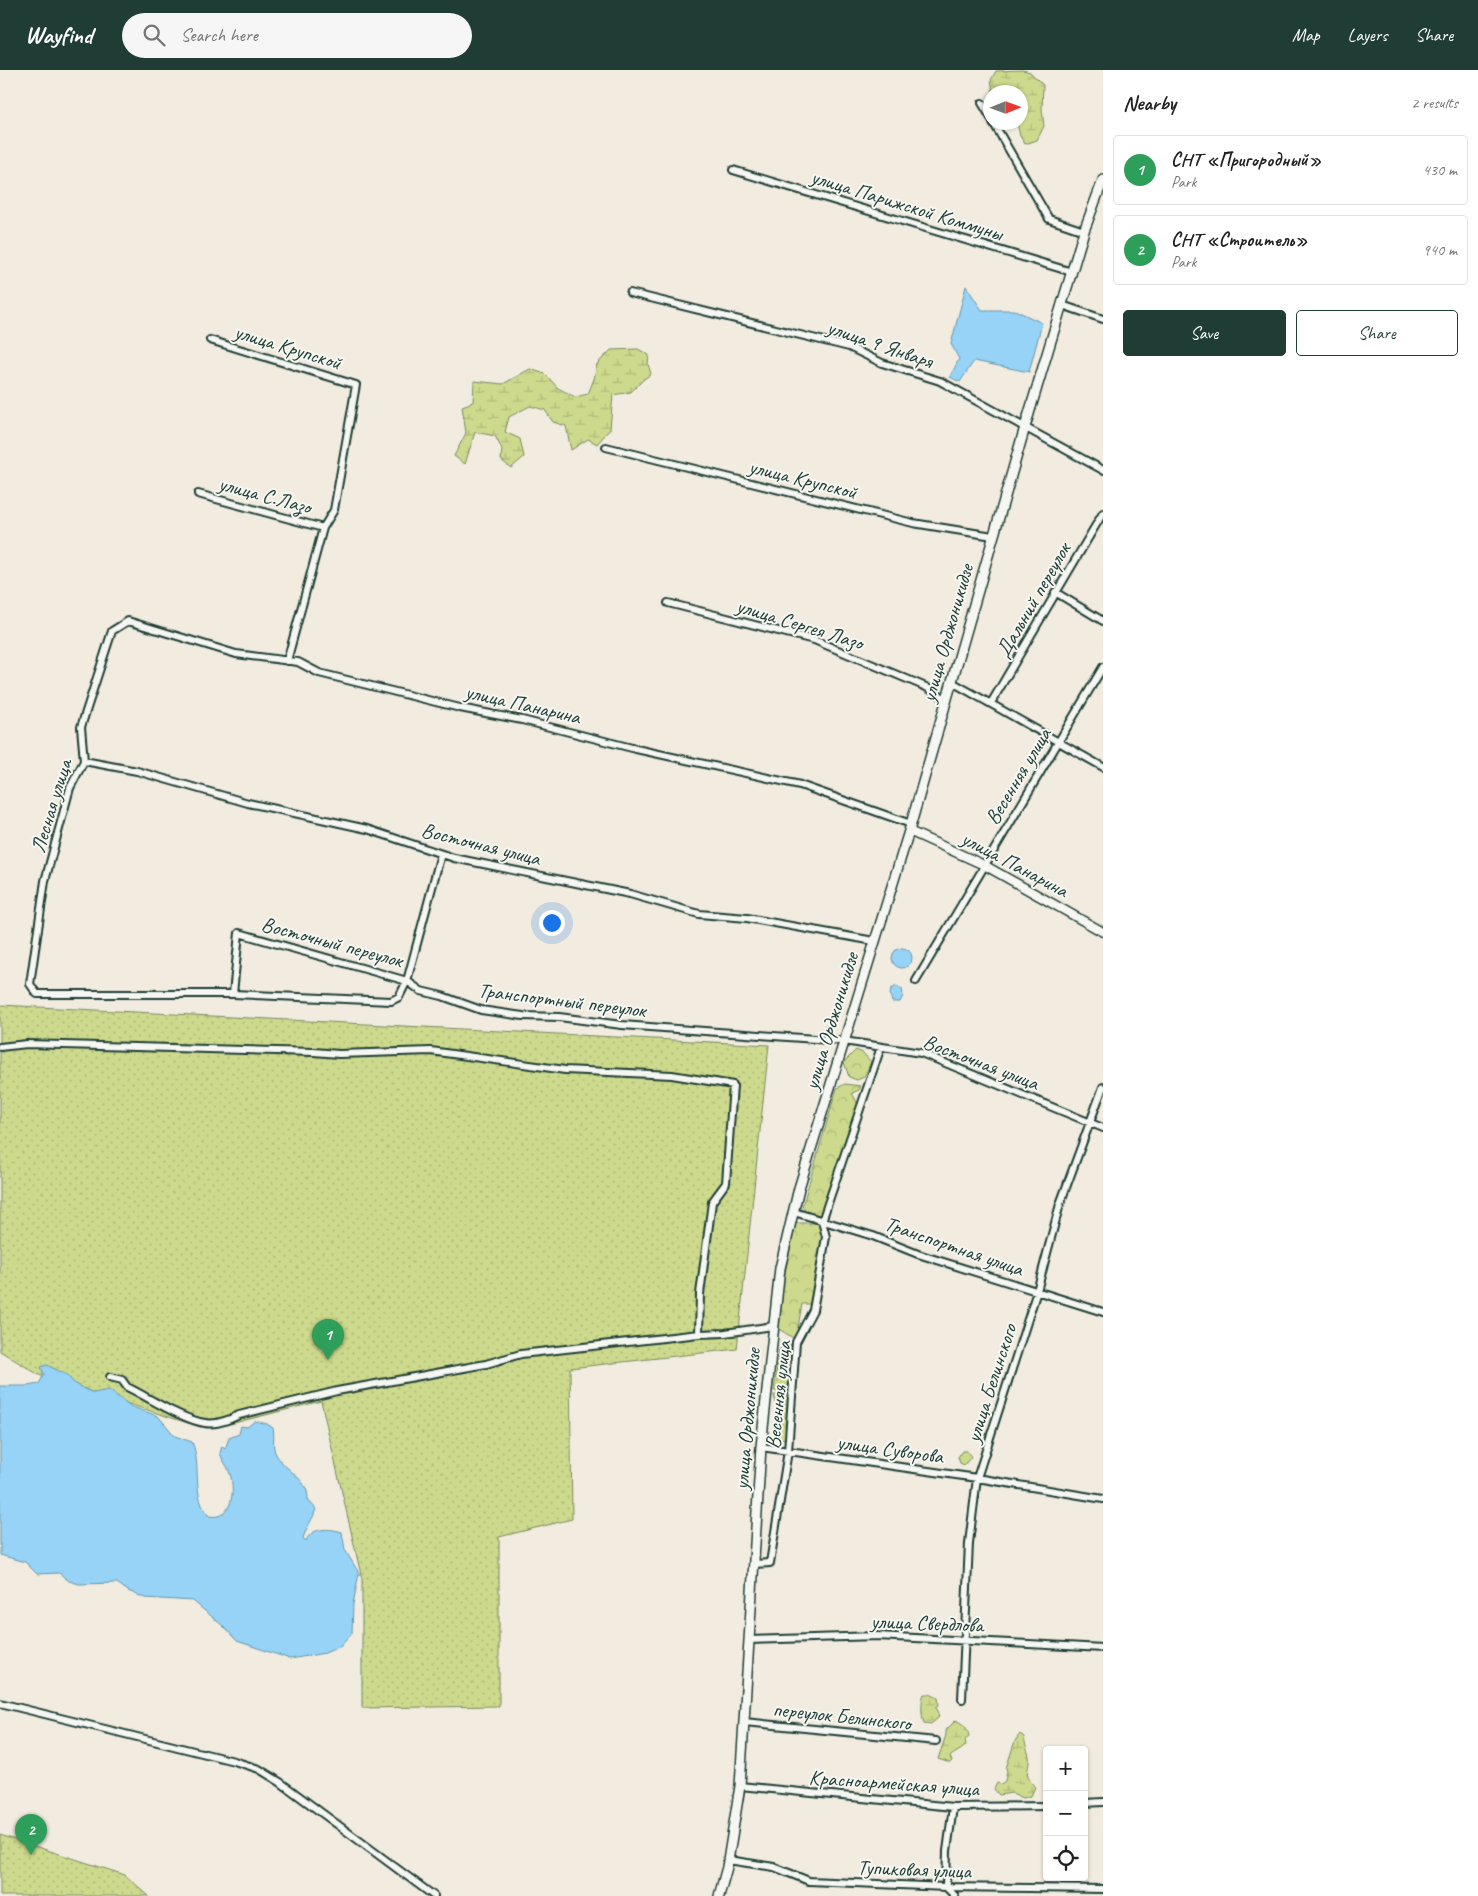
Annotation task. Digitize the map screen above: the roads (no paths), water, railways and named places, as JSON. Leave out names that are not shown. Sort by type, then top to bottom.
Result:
[{"type":"main road","name":"улица Орджоникидзе","points":[[719,1896],[728,1860],[740,1786],[761,1447],[780,1268],[798,1188],[910,827],[993,536],[1084,231],[1103,180]]},
{"type":"street","points":[[998,130],[1049,220],[1084,231]]},
{"type":"street","name":"улица Парижской Коммуны","points":[[733,170],[1072,272]]},
{"type":"street","name":"улица 9 Января","points":[[630,293],[849,347],[882,362],[940,381],[1103,470]]},
{"type":"street","points":[[1062,305],[1103,319]]},
{"type":"street","name":"улица Крупской","points":[[210,340],[356,385],[334,510],[323,528]]},
{"type":"street","name":"улица Крупской","points":[[606,447],[912,523],[993,536]]},
{"type":"street","name":"улица С.Лазо","points":[[198,494],[323,528]]},
{"type":"street","name":"Дальний переулок","points":[[991,703],[1103,513]]},
{"type":"street","points":[[287,661],[323,528]]},
{"type":"street","points":[[1055,592],[1103,621]]},
{"type":"street","name":"улица Сергея Лазо","points":[[668,603],[814,640],[926,687],[946,699]]},
{"type":"street","name":"улица Панарина","points":[[128,621],[236,654],[298,662],[319,673],[460,708],[522,720],[636,749],[800,784],[910,827],[1103,932]]},
{"type":"street","name":"Лесная улица","points":[[128,621],[112,631],[81,727],[84,761],[70,788],[45,881],[30,984],[37,994],[233,994]]},
{"type":"street","name":"Весенняя улица","points":[[916,981],[1103,667]]},
{"type":"street","points":[[952,682],[1103,767]]},
{"type":"street","name":"Восточная улица","points":[[84,761],[138,770],[248,803],[367,829],[441,854],[630,894],[699,914],[746,918],[874,941]]},
{"type":"street","name":"Восточный переулок","points":[[233,994],[239,933],[407,981],[441,854]]},
{"type":"street","points":[[233,994],[391,1001],[399,997],[407,981]]},
{"type":"street","name":"Транспортный переулок","points":[[407,981],[421,991],[442,996],[481,1010],[515,1015],[559,1017],[622,1025],[844,1041]]},
{"type":"street","name":"Восточная улица","points":[[844,1041],[921,1053],[1103,1128]]},
{"type":"street","points":[[0,1047],[27,1044],[339,1054],[431,1051],[565,1070],[672,1075],[734,1084],[726,1183],[712,1202],[700,1294],[699,1334]]},
{"type":"street","name":"Весенняя улица","points":[[754,1564],[770,1563],[788,1451],[796,1342],[813,1310],[826,1237],[822,1221],[881,1047]]},
{"type":"street","name":"улица Белинского","points":[[962,1699],[969,1543],[977,1478],[1037,1292],[1060,1204],[1103,1087]]},
{"type":"street","name":"Транспортная улица","points":[[794,1212],[874,1236],[918,1254],[1103,1312]]},
{"type":"street","points":[[110,1377],[122,1380],[127,1387],[188,1419],[207,1424],[227,1421],[239,1415],[337,1391],[486,1364],[521,1354],[699,1334],[725,1333],[773,1326]]},
{"type":"street","name":"улица Суворова","points":[[761,1447],[977,1478],[1103,1499]]},
{"type":"street","name":"улица Свердлова","points":[[750,1640],[878,1636],[1103,1648]]},
{"type":"street","points":[[0,1703],[234,1761],[259,1769],[280,1782],[434,1896]]},
{"type":"street","name":"переулок Белинского","points":[[744,1722],[936,1741]]},
{"type":"street","name":"Красноармейская улица","points":[[740,1786],[953,1806],[1043,1806]]},
{"type":"street","points":[[1088,1803],[1103,1802]]},
{"type":"street","points":[[953,1806],[947,1851],[946,1887],[955,1896]]},
{"type":"street","name":"Тупиковая улица","points":[[728,1860],[774,1867],[809,1881],[946,1887],[1103,1889]]},
{"type":"water","points":[[966,286],[982,310],[1015,310],[1042,323],[1029,372],[974,361],[960,382],[950,377],[959,359],[951,344]]},
{"type":"water","points":[[902,948],[909,951],[912,958],[909,965],[902,968],[895,965],[892,958],[895,951]]},
{"type":"water","points":[[897,986],[902,989],[903,996],[900,1002],[892,1002],[891,989]]},
{"type":"water","points":[[47,1365],[67,1375],[74,1383],[93,1393],[109,1390],[132,1407],[158,1416],[175,1436],[192,1442],[195,1451],[200,1500],[209,1516],[217,1516],[223,1513],[231,1502],[231,1478],[220,1453],[222,1446],[225,1449],[229,1438],[239,1434],[241,1426],[247,1427],[255,1421],[267,1424],[273,1428],[275,1452],[279,1459],[304,1485],[308,1500],[316,1509],[303,1538],[306,1541],[312,1533],[321,1530],[342,1532],[345,1550],[359,1573],[353,1604],[352,1633],[341,1646],[325,1653],[290,1659],[237,1641],[222,1625],[193,1601],[145,1598],[128,1591],[117,1583],[79,1584],[69,1581],[59,1573],[37,1574],[25,1562],[0,1555],[0,1386],[39,1384],[44,1374],[41,1367]]},
{"type":"place","name":"СНТ «Пригородный»","points":[[328,1360]]},
{"type":"place","name":"СНТ «Строитель»","points":[[31,1855]]}]
